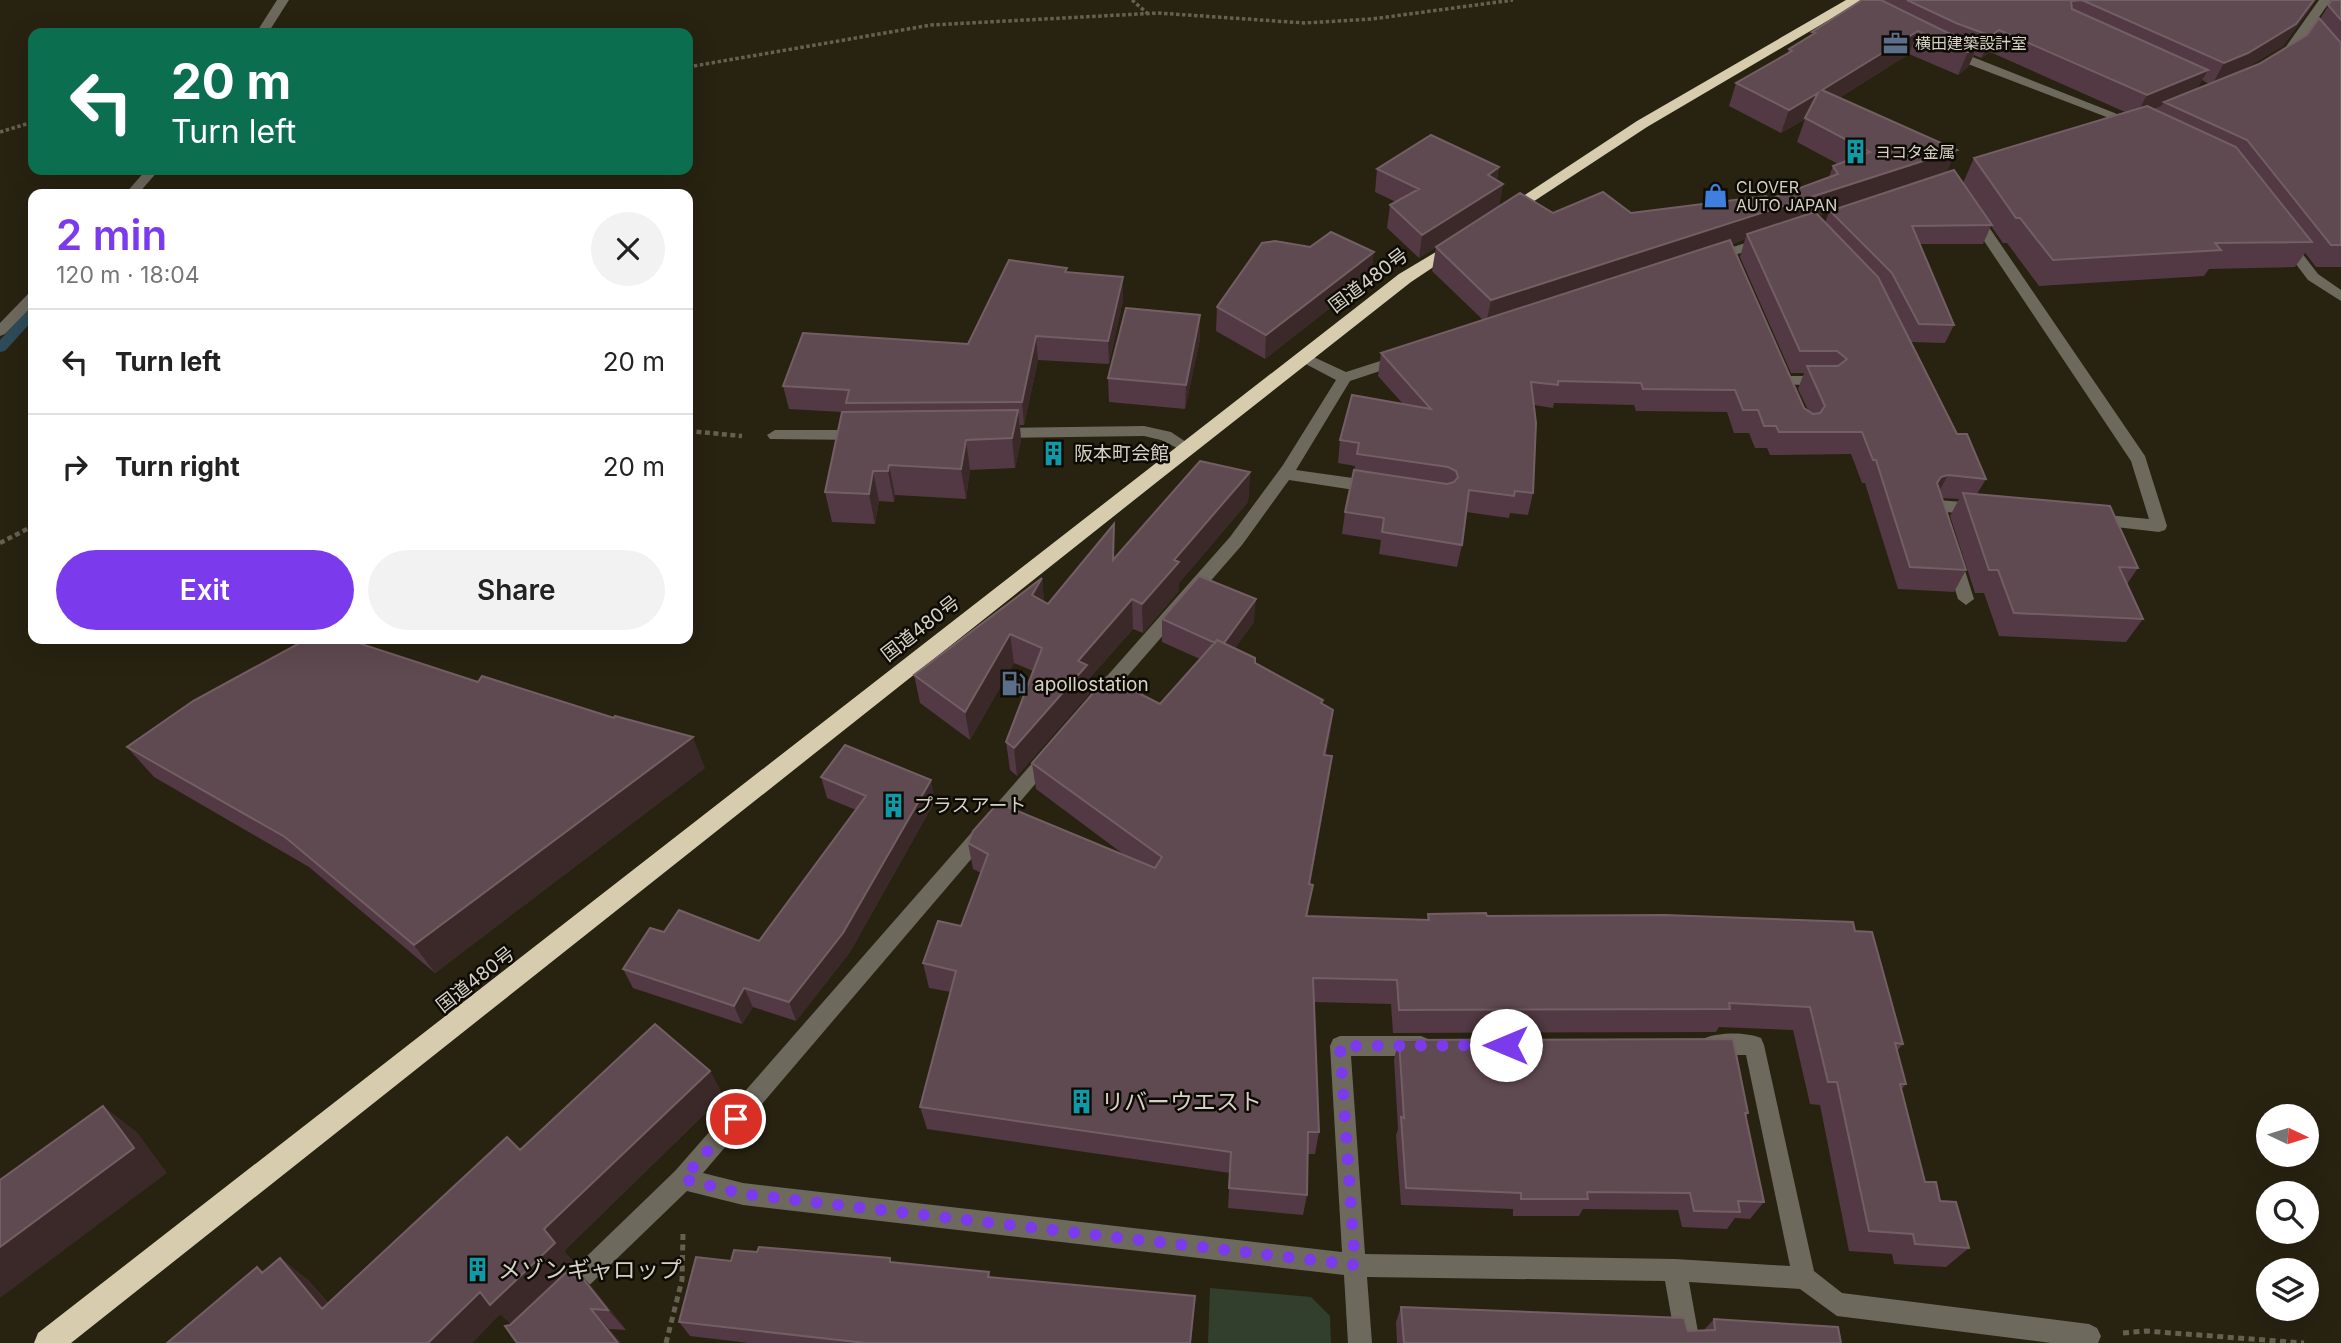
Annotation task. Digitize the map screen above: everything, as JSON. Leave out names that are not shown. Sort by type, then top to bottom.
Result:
[{"type":"highway","points":[[1491,222],[1642,124],[1853,5]]},
{"type":"highway","name":"国道480号","points":[[48,1343],[1405,278],[1469,236]]},
{"type":"street","points":[[265,28],[283,0]]},
{"type":"street","points":[[2270,63],[2310,33],[2318,4]]},
{"type":"street","points":[[1942,50],[2143,124],[2108,132]]},
{"type":"street","points":[[136,189],[148,175]]},
{"type":"street","points":[[1965,202],[2139,460],[2158,526],[2075,518]]},
{"type":"street","points":[[2282,237],[2313,277],[2341,297]]},
{"type":"street","points":[[1702,261],[1775,238]]},
{"type":"street","points":[[1728,253],[1738,270]]},
{"type":"street","points":[[0,331],[28,302]]},
{"type":"street","points":[[1086,712],[1236,541],[1286,474],[1345,378],[1419,353]]},
{"type":"street","points":[[1305,358],[1345,378]]},
{"type":"street","points":[[1786,381],[1828,381]]},
{"type":"street","points":[[980,433],[1144,431],[1166,436],[1187,448]]},
{"type":"street","points":[[775,435],[870,434]]},
{"type":"street","points":[[1286,474],[1391,490]]},
{"type":"street","points":[[1966,599],[1936,506],[1991,511]]},
{"type":"street","points":[[553,1304],[683,1179],[1060,743]]},
{"type":"street","points":[[1685,1045],[1754,1045],[1804,1278]]},
{"type":"street","points":[[1360,1343],[1340,1046],[1437,1046]]},
{"type":"street","points":[[683,1179],[743,1194],[1355,1265],[1675,1270],[1804,1278],[1837,1304],[2090,1336]]},
{"type":"street","points":[[1675,1270],[1688,1343]]},
{"type":"path","points":[[1132,0],[1147,13]]},
{"type":"path","points":[[693,66],[931,25],[1147,13],[1306,23],[1372,19],[1513,0]]},
{"type":"path","points":[[0,132],[28,124]]},
{"type":"path","points":[[693,432],[745,437],[775,435]]},
{"type":"path","points":[[0,542],[28,528]]},
{"type":"path","points":[[666,1343],[682,1280],[683,1179]]},
{"type":"path","points":[[2090,1336],[2146,1331],[2304,1343]]},
{"type":"green space","points":[[1210,1288],[1311,1297],[1330,1316],[1331,1343],[1208,1343]]},
{"type":"building","points":[[1862,0],[1881,0],[1946,32],[1978,44],[1968,52],[1918,31],[1822,90],[1957,150],[1491,300],[1436,247],[1520,193],[1553,213],[1603,192],[1631,213],[1766,196],[1770,199],[1838,174],[1833,166],[1870,152],[1805,118],[1818,93],[1789,110],[1736,83],[1792,51],[1789,49]]},
{"type":"building","points":[[1907,0],[2082,0],[2071,1],[2072,9],[2208,70],[2147,95],[1999,30],[1991,36]]},
{"type":"building","points":[[2082,0],[2314,0],[2296,24],[2248,53],[2224,63]]},
{"type":"building","points":[[2332,0],[2341,0],[2341,20],[2328,5]]},
{"type":"building","points":[[2319,18],[2341,43],[2341,245],[2331,245],[2247,140],[2164,102],[2259,64],[2307,35]]},
{"type":"building","points":[[2147,106],[2236,147],[2312,242],[2215,243],[2221,250],[2053,260],[2020,218],[2016,218],[1974,158]]},
{"type":"building","points":[[1431,135],[1499,167],[1488,175],[1503,184],[1422,235],[1390,205],[1419,189],[1377,169]]},
{"type":"building","points":[[1954,170],[1992,225],[1912,226],[1954,325],[1919,324],[1892,273],[1830,211]]},
{"type":"building","points":[[1815,212],[1878,277],[1957,434],[1967,434],[1986,479],[1948,475],[1941,477],[1937,483],[1966,570],[1910,567],[1876,460],[1873,460],[1862,432],[1779,432],[1776,426],[1764,426],[1758,410],[1743,410],[1735,390],[1643,389],[1641,383],[1558,381],[1558,385],[1531,382],[1536,423],[1533,493],[1515,491],[1514,496],[1469,490],[1462,545],[1382,532],[1384,518],[1345,512],[1354,470],[1447,484],[1458,477],[1456,471],[1448,467],[1357,454],[1359,443],[1340,440],[1352,395],[1431,409],[1381,353],[1730,240],[1804,408],[1813,414],[1820,413],[1825,406],[1807,366],[1838,366],[1847,359],[1837,351],[1800,351],[1747,234]]},
{"type":"building","points":[[1331,232],[1374,252],[1266,335],[1217,307],[1262,243],[1275,241],[1310,247]]},
{"type":"building","points":[[1009,260],[1067,268],[1065,272],[1123,277],[1108,341],[1036,336],[1022,402],[846,403],[849,390],[783,386],[803,333],[968,344]]},
{"type":"building","points":[[1126,308],[1200,315],[1186,385],[1108,378]]},
{"type":"building","points":[[1018,410],[1012,438],[966,440],[961,469],[889,465],[888,471],[873,471],[869,494],[825,492],[842,412]]},
{"type":"building","points":[[1200,461],[1250,472],[1174,560],[1179,562],[1142,604],[1132,599],[1078,661],[1087,665],[1014,748],[1006,742],[1042,648],[1010,634],[965,712],[914,675],[1042,578],[1032,595],[1048,604],[1114,524],[1113,560]]},
{"type":"building","points":[[1963,493],[2110,506],[2138,568],[2119,567],[2143,619],[2014,613],[1998,570],[1989,570]]},
{"type":"building","points":[[1199,576],[1256,599],[1224,643],[1217,640],[1215,643],[1162,619]]},
{"type":"building","points":[[1217,640],[1255,658],[1255,663],[1323,700],[1321,703],[1333,710],[1324,755],[1332,756],[1309,884],[1313,885],[1306,916],[1429,920],[1428,914],[1665,915],[1853,922],[1855,931],[1872,932],[1903,1044],[1895,1043],[1906,1084],[1900,1084],[1925,1182],[1936,1182],[1940,1201],[1956,1202],[1969,1248],[1915,1244],[1913,1234],[1869,1231],[1837,1082],[1828,1082],[1810,1007],[1729,1003],[1730,1009],[1399,1010],[1397,980],[1313,978],[1319,1132],[1308,1132],[1307,1195],[1229,1188],[1231,1152],[920,1107],[956,971],[923,963],[938,921],[961,926],[988,854],[968,843],[973,831],[998,803],[1155,868],[1162,857],[1032,763],[1107,677],[1160,704]]},
{"type":"building","points":[[298,644],[361,644],[478,682],[482,676],[614,718],[615,716],[693,737],[414,945],[285,837],[127,747],[193,701]]},
{"type":"building","points":[[845,745],[931,780],[843,933],[789,1002],[744,988],[734,1006],[623,969],[650,928],[664,932],[679,910],[759,941],[866,796],[821,777]]},
{"type":"building","points":[[655,1024],[710,1071],[544,1229],[555,1243],[490,1305],[480,1292],[428,1343],[167,1343],[257,1267],[262,1273],[280,1258],[322,1309],[507,1137],[520,1150]]},
{"type":"building","points":[[1733,1039],[1764,1202],[1738,1201],[1740,1212],[1694,1211],[1690,1193],[1587,1192],[1588,1199],[1521,1199],[1521,1193],[1406,1188],[1399,1040]]},
{"type":"building","points":[[103,1106],[134,1148],[0,1247],[0,1180]]},
{"type":"building","points":[[759,1247],[890,1258],[890,1262],[989,1272],[988,1277],[1195,1296],[1190,1343],[865,1343],[679,1322],[696,1257],[731,1261],[734,1250],[757,1252]]},
{"type":"building","points":[[573,1266],[608,1310],[591,1309],[618,1343],[517,1343],[505,1326],[510,1325]]},
{"type":"building","points":[[1401,1307],[1684,1318],[1688,1331],[1715,1330],[1714,1319],[1838,1327],[1841,1343],[1404,1343]]},
{"type":"waterway","points":[[0,348],[28,317]]},
{"type":"place","name":"横田建築設計室","points":[[1895,43]]},
{"type":"place","name":"ヨコタ金属","points":[[1855,152]]},
{"type":"place","name":"CLOVER AUTO JAPAN","points":[[1716,196]]},
{"type":"place","name":"阪本町会館","points":[[1054,453]]},
{"type":"place","name":"apollostation","points":[[1014,684]]},
{"type":"place","name":"プラスアート","points":[[894,805]]},
{"type":"place","name":"リバーウエスト","points":[[1081,1102]]},
{"type":"place","name":"メゾンギャロップ","points":[[478,1270]]},
{"type":"route","points":[[736,1119],[683,1179],[743,1194],[1355,1265],[1340,1046],[1506,1045]]}]
